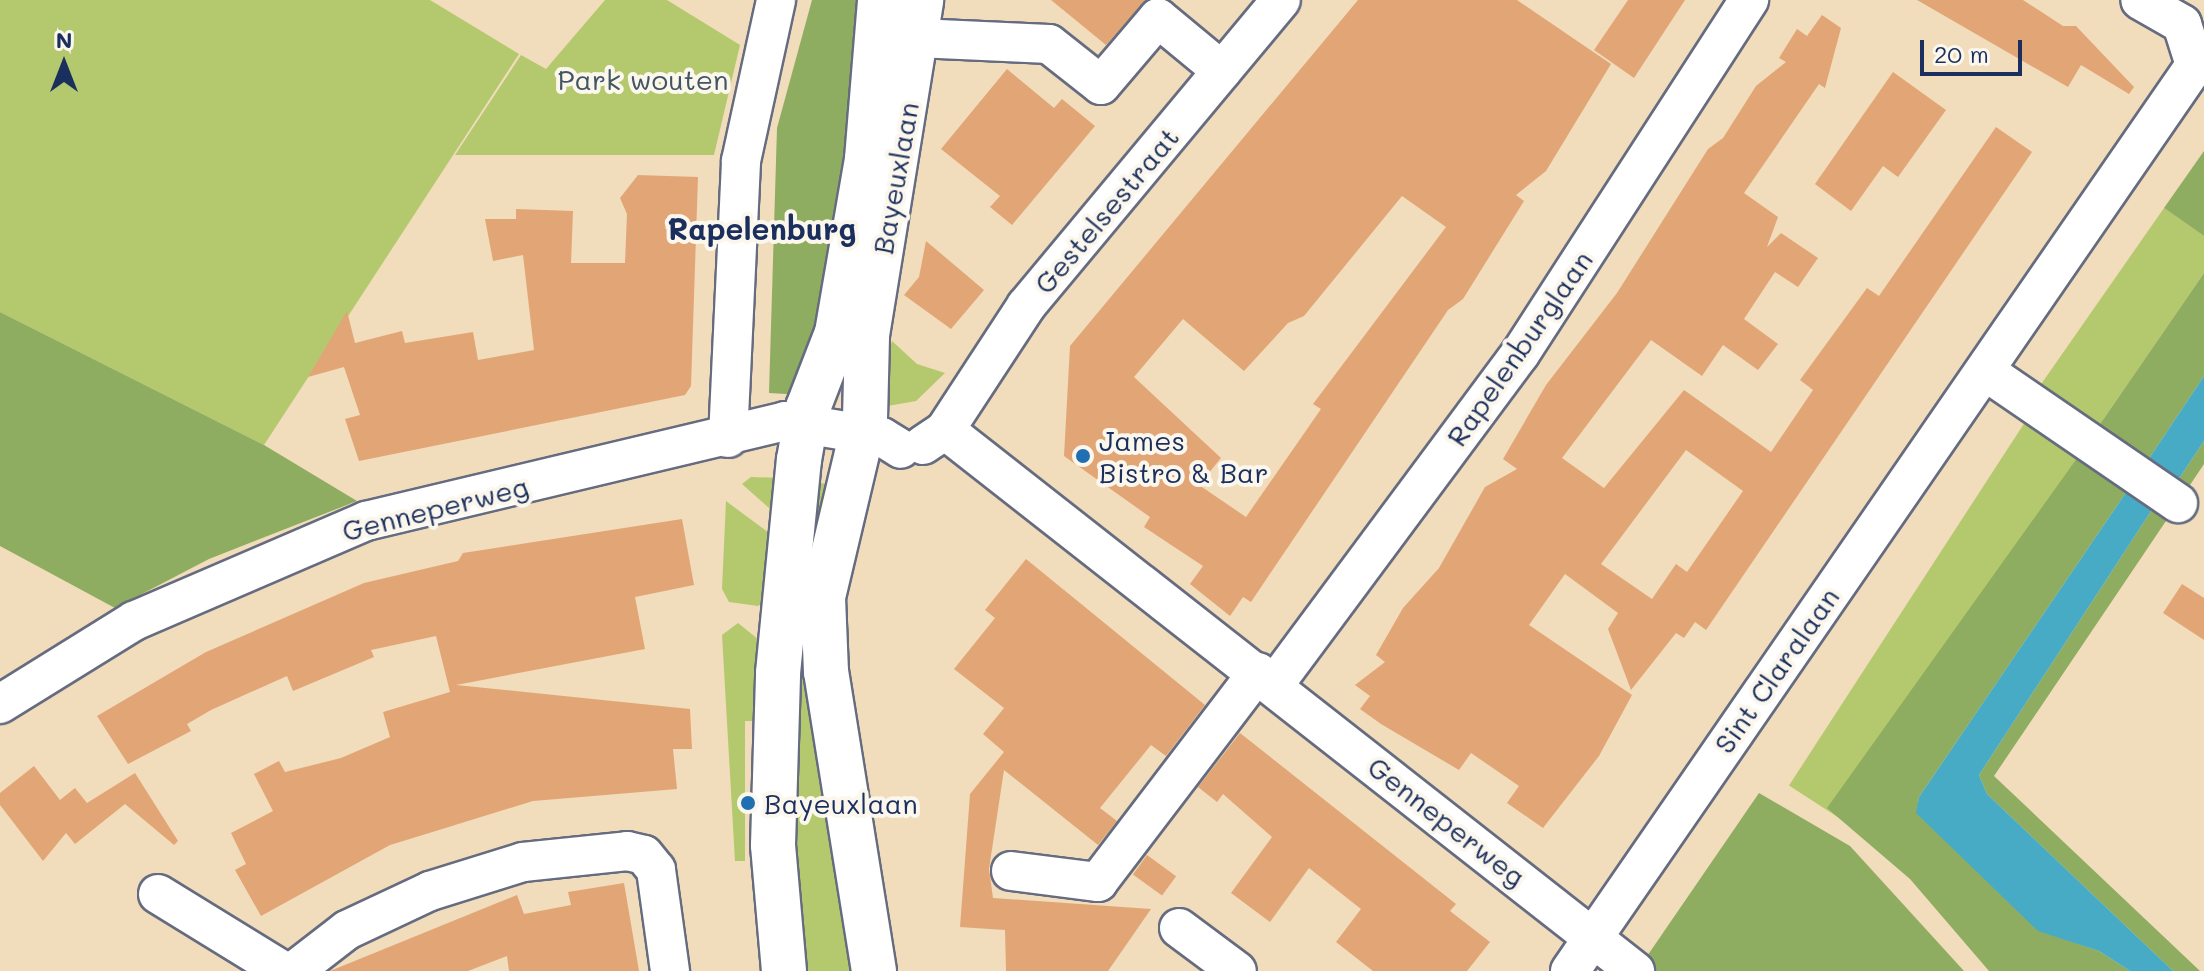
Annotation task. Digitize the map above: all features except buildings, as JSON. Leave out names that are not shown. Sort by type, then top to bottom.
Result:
[{"type":"main road","name":"Bayeuxlaan","points":[[784,971],[773,883],[778,673],[775,433],[837,333],[867,159],[880,0]]},
{"type":"main road","name":"Bayeuxlaan","points":[[874,971],[823,622],[828,552],[874,445],[867,335],[919,19]]},
{"type":"street","points":[[775,433],[741,161],[776,0]]},
{"type":"street","name":"Gestelsestraat","points":[[945,430],[1026,306],[1281,0]]},
{"type":"street","name":"Rapelenburglaan","points":[[1266,679],[1520,354],[1749,0]]},
{"type":"street","name":"Sint Claralaan","points":[[1570,971],[2195,65],[2194,49],[2182,24],[2140,0]]},
{"type":"street","points":[[919,19],[1049,44],[1101,85],[1158,18],[1222,71]]},
{"type":"street","points":[[1985,371],[2178,503]]},
{"type":"street","points":[[874,445],[945,430]]},
{"type":"street","name":"Genneperweg","points":[[945,430],[1635,971]]},
{"type":"street","name":"Genneperweg","points":[[0,704],[134,621],[366,521],[775,433],[874,445]]},
{"type":"street","points":[[1011,871],[1098,882],[1266,679]]},
{"type":"street","points":[[294,971],[347,930],[430,891],[523,862],[627,851],[644,855],[656,870],[670,971]]},
{"type":"street","points":[[158,894],[283,971]]},
{"type":"street","points":[[1179,928],[1237,971]]},
{"type":"green space","points":[[0,0],[430,0],[519,54],[264,445],[0,312]]},
{"type":"green space","name":"Park wouten","points":[[605,0],[667,0],[740,45],[714,155],[455,155],[521,55],[546,69]]},
{"type":"green space","points":[[812,0],[868,0],[857,142],[803,395],[769,393],[777,128]]},
{"type":"green space","points":[[2204,151],[2204,236],[2164,208]]},
{"type":"green space","points":[[2164,208],[2204,236],[2204,273],[2096,430],[2037,390]]},
{"type":"green space","points":[[2204,273],[2204,376],[2144,466],[2096,430]]},
{"type":"green space","points":[[0,312],[264,445],[357,501],[209,559],[115,608],[0,546]]},
{"type":"green space","points":[[892,341],[917,364],[945,373],[916,401],[882,407],[876,401]]},
{"type":"green space","points":[[2027,419],[2081,454],[1843,820],[1789,785]]},
{"type":"green space","points":[[2204,441],[2204,464],[2186,491],[2174,486]]},
{"type":"green space","points":[[2080,454],[2129,488],[1919,797],[1917,813],[2038,930],[2099,951],[2130,971],[1989,971],[1910,879],[1827,808]]},
{"type":"green space","points":[[751,477],[785,478],[787,524],[742,484]]},
{"type":"green space","points":[[808,480],[835,486],[806,674],[819,782],[863,971],[804,971],[787,882]]},
{"type":"green space","points":[[726,501],[785,545],[772,597],[758,606],[729,602],[722,589]]},
{"type":"green space","points":[[2155,505],[2170,515],[1994,776],[2200,971],[2173,971],[1987,794],[1979,775]]},
{"type":"green space","points":[[738,623],[764,644],[756,721],[745,721],[745,861],[735,861],[722,635]]},
{"type":"green space","points":[[1759,793],[1850,846],[1964,971],[1656,971],[1643,962]]},
{"type":"water","points":[[2204,376],[2204,441],[2174,486],[2144,466]]},
{"type":"water","points":[[2129,488],[2155,505],[1979,775],[1987,794],[2173,971],[2130,971],[2099,951],[2038,931],[1916,813],[1919,797]]},
{"type":"place","name":"James Bistro & Bar","points":[[1083,456]]},
{"type":"place","name":"Bayeuxlaan","points":[[748,803]]},
{"type":"district","name":"Rapelenburg","points":[[762,228]]}]
